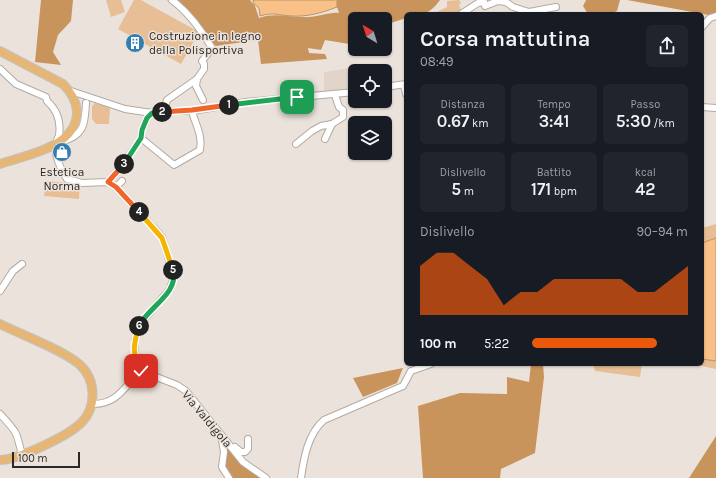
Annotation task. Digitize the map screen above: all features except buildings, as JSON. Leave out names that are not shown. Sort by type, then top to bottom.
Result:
[{"type":"main road","points":[[0,50],[55,79],[70,91],[76,104],[77,116],[73,128],[66,137],[57,144],[0,164]]},
{"type":"main road","points":[[0,324],[59,352],[79,365],[88,377],[92,388],[92,404],[82,422],[73,429],[22,456],[0,460]]},
{"type":"street","points":[[164,111],[167,100],[197,79],[204,69],[202,60],[212,48],[206,38],[181,7],[172,0]]},
{"type":"street","points":[[464,12],[478,3],[498,1],[506,2],[530,12]]},
{"type":"street","points":[[537,12],[556,7]]},
{"type":"street","points":[[704,24],[710,18],[716,16]]},
{"type":"street","points":[[0,69],[16,84],[46,97],[47,101],[54,107],[59,120],[59,135],[57,144],[59,164],[67,179],[82,183],[108,182],[116,187],[162,238],[174,276],[170,289],[140,324],[135,340],[134,359],[141,371],[135,376],[125,390],[117,396],[100,404],[92,404]]},
{"type":"street","points":[[197,79],[196,86],[204,105]]},
{"type":"street","points":[[392,86],[404,85]]},
{"type":"street","points":[[70,91],[125,108],[152,113],[192,110],[204,105],[348,93]]},
{"type":"street","points":[[296,144],[312,131],[321,126],[332,124],[344,115],[344,110],[339,107],[335,95]]},
{"type":"street","points":[[76,104],[86,103],[94,98]]},
{"type":"street","points":[[57,144],[70,140],[82,129],[85,123],[86,103]]},
{"type":"street","points":[[704,107],[716,108]]},
{"type":"street","points":[[141,138],[174,165],[200,150],[202,141],[201,135],[194,120],[192,110]]},
{"type":"street","points":[[108,182],[122,166],[141,138],[142,130],[147,118],[152,113]]},
{"type":"street","points":[[325,139],[332,124]]},
{"type":"street","points":[[116,187],[122,181]]},
{"type":"street","points":[[0,291],[13,271],[22,264]]},
{"type":"street","points":[[301,478],[303,460],[311,435],[317,426],[324,420],[337,413],[403,386],[411,371],[425,366]]},
{"type":"street","name":"Via Valdigola","points":[[141,371],[177,385],[186,391],[243,462],[266,478]]},
{"type":"street","points":[[0,414],[18,434],[22,456]]},
{"type":"street","points":[[221,435],[241,452],[245,452],[248,449],[248,439]]},
{"type":"street","points":[[221,435],[224,452],[222,467],[229,478]]},
{"type":"shaded area","points":[[41,0],[73,0],[71,21],[58,35],[53,52],[61,65],[35,62]]},
{"type":"shaded area","points":[[106,0],[121,0],[125,12],[111,17]]},
{"type":"shaded area","points":[[134,0],[141,0],[199,32],[181,64],[118,29]]},
{"type":"shaded area","points":[[167,0],[250,0],[255,6],[259,18],[271,15],[312,17],[339,13],[337,0],[440,0],[433,9],[428,12],[404,12],[404,19],[392,23],[392,12],[348,12],[348,44],[325,40],[321,50],[308,48],[309,53],[325,54],[327,59],[261,64],[258,40],[216,46],[183,11]]},
{"type":"shaded area","points":[[253,0],[337,0],[337,7],[320,13],[303,16],[272,14],[260,16],[259,8],[254,4]]},
{"type":"shaded area","points":[[459,0],[461,3],[459,5],[461,10],[458,12],[437,12],[447,7],[447,1]]},
{"type":"shaded area","points":[[586,0],[620,0],[617,11],[615,12],[587,12],[583,6]]},
{"type":"shaded area","points":[[627,0],[716,0],[716,15],[704,14],[704,12],[692,12]]},
{"type":"shaded area","points":[[348,68],[348,89],[324,92],[324,72]]},
{"type":"shaded area","points":[[95,103],[110,108],[109,124],[96,124],[92,119],[92,106]]},
{"type":"shaded area","points":[[46,181],[80,184],[79,199],[44,196]]},
{"type":"shaded area","points":[[716,224],[716,369],[702,366],[704,366],[704,227]]},
{"type":"shaded area","points":[[716,238],[716,361],[704,359],[704,242]]},
{"type":"shaded area","points":[[531,366],[543,366],[544,377],[535,453],[501,469],[500,478],[423,478],[418,406],[460,393],[507,394],[507,377],[529,382]]},
{"type":"shaded area","points":[[594,366],[642,366],[640,377],[595,371]]},
{"type":"shaded area","points":[[403,368],[397,383],[363,397],[353,378]]},
{"type":"shaded area","points":[[716,436],[716,478],[689,478]]},
{"type":"shaded area","points":[[225,446],[262,478],[231,478],[224,467]]},
{"type":"place","name":"Costruzione in legno della Polisportiva","points":[[135,43]]},
{"type":"place","name":"Estetica Norma","points":[[62,152]]},
{"type":"route","points":[[141,371],[134,359],[135,340],[140,324],[170,289],[174,276],[167,248],[162,238],[116,187],[108,182],[122,166],[141,138],[142,130],[147,118],[152,113],[164,111],[174,112],[246,102],[297,97]]}]
